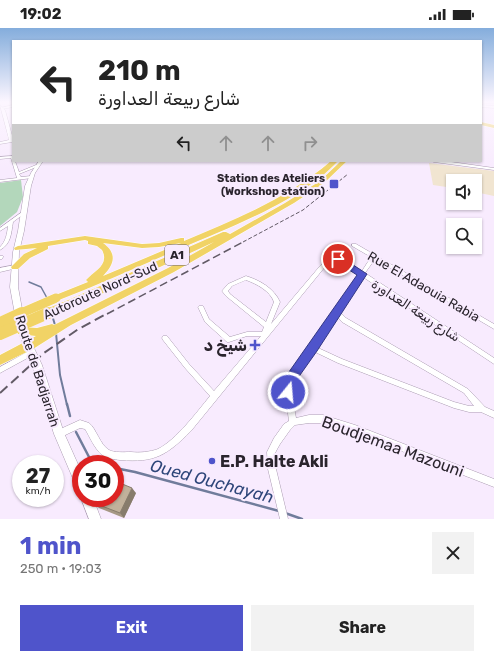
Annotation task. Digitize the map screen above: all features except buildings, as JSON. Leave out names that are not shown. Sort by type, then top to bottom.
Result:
[{"type":"highway","name":"Autoroute Nord-Sud","points":[[0,334],[98,282],[233,222],[300,188],[334,162]]},
{"type":"highway","name":"Autoroute Nord-Sud","points":[[0,323],[59,302],[212,240],[292,202],[322,182],[343,162]]},
{"type":"highway","points":[[0,360],[30,349],[50,330],[171,270],[292,202]]},
{"type":"highway","points":[[17,250],[85,238],[142,246],[159,245],[181,240],[233,222]]},
{"type":"highway","points":[[17,250],[86,241],[102,245],[108,251],[108,262],[102,272],[59,302]]},
{"type":"highway","points":[[15,268],[27,256],[42,247]]},
{"type":"highway","points":[[22,332],[50,330]]},
{"type":"main road","points":[[0,142],[12,140],[7,125]]},
{"type":"main road","name":"Route de Badjarrah","points":[[40,162],[31,177],[23,213],[17,250],[14,287],[22,332],[36,365],[58,434],[72,464]]},
{"type":"main road","points":[[442,162],[494,169]]},
{"type":"main road","points":[[90,507],[95,519]]},
{"type":"street","points":[[0,158],[11,157],[12,159]]},
{"type":"street","points":[[13,162],[14,168],[18,173],[19,178]]},
{"type":"street","points":[[18,173],[37,166]]},
{"type":"street","points":[[0,181],[31,177]]},
{"type":"street","points":[[0,230],[23,213]]},
{"type":"street","points":[[0,249],[6,244],[10,237],[11,222]]},
{"type":"street","name":"Rue El Adaouia Rabia","points":[[354,245],[494,327]]},
{"type":"street","points":[[284,518],[272,469],[271,452],[283,432],[293,422],[289,399],[289,383],[300,364],[313,348],[374,257]]},
{"type":"street","name":"شارع ربيعة العداورة","points":[[265,334],[329,260],[334,258],[362,274],[494,361]]},
{"type":"street","points":[[0,270],[15,268]]},
{"type":"street","points":[[58,434],[82,424],[87,426],[105,452],[110,454],[136,456],[159,453],[171,446],[180,437],[265,334],[277,302],[276,297],[261,286],[246,278],[227,288],[225,291],[228,295],[267,326]]},
{"type":"street","points":[[201,307],[207,320],[229,340],[247,334],[265,334]]},
{"type":"street","points":[[336,312],[344,320],[466,391],[482,409],[494,415]]},
{"type":"street","points":[[165,338],[187,366],[214,396]]},
{"type":"street","points":[[313,348],[340,361],[454,405],[469,409],[482,409]]},
{"type":"street","points":[[0,370],[30,349]]},
{"type":"street","name":"Boudjemaa Mazouni","points":[[293,422],[317,418],[341,425],[494,483]]},
{"type":"shaded area","points":[[429,163],[494,171],[494,196],[482,193],[482,174],[446,174],[446,187],[433,185]]},
{"type":"green space","points":[[21,180],[23,197],[17,212],[0,226],[0,183]]},
{"type":"waterway","name":"Oued Ouchayah","points":[[29,282],[41,287],[47,298]]},
{"type":"waterway","name":"Oued Ouchayah","points":[[52,315],[55,325]]},
{"type":"waterway","name":"Oued Ouchayah","points":[[56,333],[60,375],[67,405]]},
{"type":"waterway","name":"Oued Ouchayah","points":[[67,404],[70,416]]},
{"type":"waterway","name":"Oued Ouchayah","points":[[76,432],[88,455]]},
{"type":"waterway","name":"Oued Ouchayah","points":[[124,470],[279,511]]},
{"type":"waterway","name":"Oued Ouchayah","points":[[285,513],[302,519]]},
{"type":"railway","points":[[243,242],[303,210],[348,174]]},
{"type":"railway","points":[[107,314],[245,241]]},
{"type":"railway","points":[[0,393],[44,353],[77,330],[108,313]]},
{"type":"place","name":"Station des Ateliers (Workshop station)","points":[[334,184]]},
{"type":"place","name":"شيخ د","points":[[255,345]]},
{"type":"place","name":"E.P. Halte Akli","points":[[212,461]]},
{"type":"route","points":[[288,392],[290,379],[295,371],[308,352],[313,348],[362,274],[338,259]]}]
